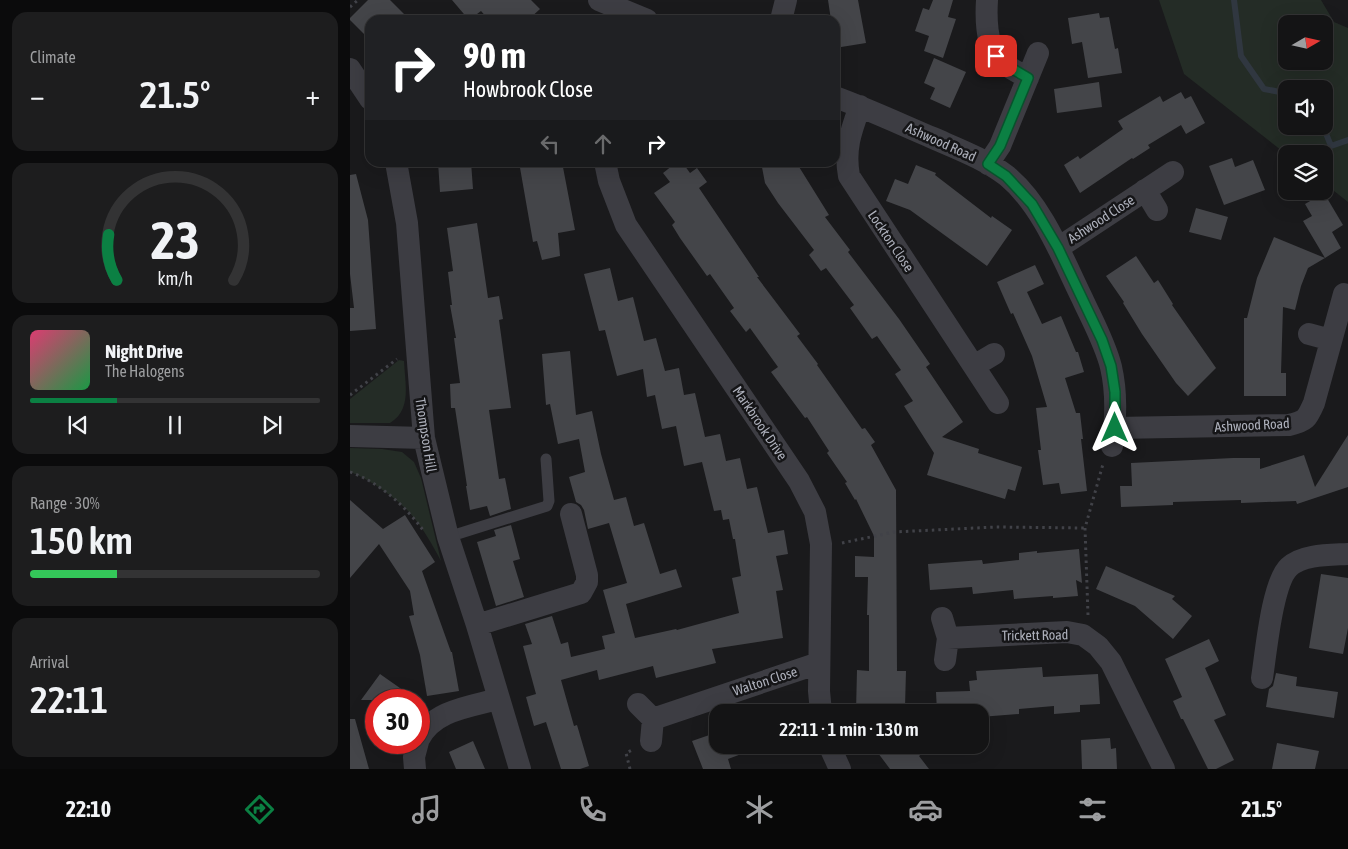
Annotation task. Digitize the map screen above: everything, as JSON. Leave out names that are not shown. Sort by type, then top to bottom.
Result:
[{"type":"street","points":[[782,15],[786,0]]},
{"type":"street","points":[[987,0],[986,19],[990,42],[996,56],[1006,65],[1028,78]]},
{"type":"street","points":[[606,9],[628,15]]},
{"type":"street","points":[[988,164],[1000,146],[1038,53]]},
{"type":"street","points":[[350,69],[365,92]]},
{"type":"street","name":"Ashwood Road","points":[[840,98],[988,164],[1006,176],[1032,204],[1058,248],[1102,340],[1111,366],[1115,392],[1113,437],[1289,425],[1302,422],[1314,403],[1344,294]]},
{"type":"street","name":"Lockton Close","points":[[860,106],[848,143],[846,161],[849,176],[998,403]]},
{"type":"street","name":"Thompson Hill","points":[[397,167],[407,223],[424,438],[437,536],[477,625],[520,769]]},
{"type":"street","name":"Markbrook Drive","points":[[606,167],[608,181],[626,225],[799,481],[815,512],[821,544],[821,704]]},
{"type":"street","name":"Ashwood Close","points":[[1058,248],[1173,172]]},
{"type":"street","name":"Ashwood Close","points":[[1145,190],[1157,210]]},
{"type":"street","points":[[1309,334],[1331,340]]},
{"type":"street","points":[[974,366],[994,354]]},
{"type":"street","points":[[350,436],[424,438]]},
{"type":"street","points":[[477,625],[581,593],[585,588],[587,575],[571,514]]},
{"type":"street","points":[[1262,678],[1276,596],[1281,578],[1290,567],[1302,560],[1348,554]]},
{"type":"street","name":"Trickett Road","points":[[945,639],[1067,632],[1083,635],[1098,646],[1111,662],[1164,769]]},
{"type":"street","name":"Walton Close","points":[[651,741],[646,711],[820,663]]},
{"type":"street","points":[[430,725],[449,712],[498,699]]},
{"type":"street","points":[[415,754],[415,769]]},
{"type":"street","points":[[833,754],[840,769]]},
{"type":"lane","points":[[437,536],[547,506],[549,501],[546,459]]},
{"type":"path","points":[[350,7],[358,0]]},
{"type":"path","points":[[350,395],[397,359],[417,352]]},
{"type":"path","points":[[1083,635],[1088,620],[1085,528],[1106,454],[1113,437]]},
{"type":"path","points":[[350,472],[359,475],[380,489],[437,536]]},
{"type":"path","points":[[821,544],[838,544],[894,532],[996,527],[1085,528]]},
{"type":"shaded area","points":[[1159,0],[1321,0],[1330,15],[1278,15],[1278,70],[1333,70],[1333,20],[1348,28],[1348,202],[1333,190],[1333,145],[1278,145],[1278,148],[1184,74]]},
{"type":"shaded area","points":[[399,360],[404,361],[406,396],[402,411],[397,418],[390,423],[350,423],[350,399]]},
{"type":"shaded area","points":[[350,448],[402,452],[414,462],[421,478],[441,561],[414,517],[389,495],[350,472]]},
{"type":"building","points":[[368,0],[390,0],[405,15],[365,15],[365,35],[350,18]]},
{"type":"building","points":[[452,0],[531,0],[540,9],[533,15],[485,15],[481,11],[476,15],[465,15]]},
{"type":"building","points":[[828,0],[858,0],[866,43],[840,47],[840,15],[830,15]]},
{"type":"building","points":[[933,0],[953,0],[948,17],[956,19],[943,58],[924,51],[929,36],[915,31],[923,8],[929,10]]},
{"type":"building","points":[[1099,13],[1100,18],[1109,17],[1115,49],[1118,48],[1122,73],[1088,78],[1082,42],[1072,44],[1068,18]]},
{"type":"building","points":[[934,58],[966,72],[950,108],[930,99],[935,88],[924,83]]},
{"type":"building","points":[[1099,82],[1102,107],[1057,113],[1054,89]]},
{"type":"building","points":[[1181,92],[1185,99],[1191,96],[1205,123],[1186,134],[1181,125],[1148,145],[1150,148],[1080,193],[1064,165],[1078,156],[1080,159],[1123,129],[1118,121],[1160,96],[1163,102]]},
{"type":"building","points":[[1232,158],[1235,167],[1253,160],[1265,190],[1224,205],[1209,166]]},
{"type":"building","points":[[916,165],[936,173],[935,175],[991,218],[992,216],[1012,230],[987,266],[910,210],[886,201],[895,179],[908,184]]},
{"type":"building","points":[[438,167],[471,167],[473,189],[440,192]]},
{"type":"building","points":[[520,167],[563,167],[575,230],[558,233],[560,256],[542,260],[537,241],[533,242]]},
{"type":"building","points":[[671,167],[686,167],[690,173],[697,168],[707,182],[699,188],[759,277],[757,277],[800,334],[797,336],[817,365],[862,429],[865,428],[875,442],[871,445],[896,490],[897,671],[906,671],[905,704],[856,704],[857,670],[869,671],[869,615],[867,615],[868,577],[855,577],[855,556],[874,557],[874,536],[856,499],[845,483],[847,482],[827,453],[829,451],[807,417],[805,418],[771,372],[778,367],[750,328],[746,332],[730,311],[734,308],[710,274],[707,276],[672,225],[675,222],[654,193],[670,182],[663,173]]},
{"type":"building","points":[[762,167],[799,167],[829,215],[825,217],[850,250],[848,252],[899,319],[930,364],[926,367],[963,422],[942,437],[979,449],[978,453],[1022,467],[1015,491],[1008,489],[1005,499],[927,475],[934,453],[904,406],[913,401],[895,374],[901,370],[877,336],[872,339],[850,308],[854,305],[826,268],[821,271],[809,255],[814,250],[765,183]]},
{"type":"building","points":[[356,174],[368,220],[376,329],[350,331],[350,308],[354,308],[350,274],[350,175]]},
{"type":"building","points":[[1312,200],[1328,200],[1343,225],[1332,232],[1341,248],[1325,258],[1303,221],[1312,216],[1305,204]]},
{"type":"building","points":[[1196,208],[1228,217],[1221,240],[1189,232]]},
{"type":"building","points":[[477,223],[488,298],[499,296],[503,319],[499,320],[511,408],[489,410],[499,479],[505,478],[511,509],[490,516],[487,506],[470,510],[455,408],[451,408],[450,384],[460,383],[454,338],[456,338],[450,305],[452,305],[448,272],[453,271],[447,228]]},
{"type":"building","points":[[1274,237],[1325,258],[1308,268],[1295,310],[1283,307],[1281,373],[1286,373],[1286,396],[1244,396],[1244,318],[1247,318],[1257,278]]},
{"type":"building","points":[[1136,256],[1154,283],[1158,280],[1172,305],[1216,368],[1188,396],[1176,383],[1142,334],[1124,302],[1106,276]]},
{"type":"building","points":[[1035,265],[1044,284],[1027,292],[1042,324],[1061,316],[1076,352],[1078,352],[1084,372],[1065,378],[1076,413],[1080,413],[1087,491],[1061,494],[1059,483],[1043,485],[1038,450],[1041,450],[1036,408],[1047,407],[1032,356],[997,282]]},
{"type":"building","points":[[610,268],[618,301],[633,297],[644,341],[656,338],[665,371],[679,368],[684,395],[695,393],[705,437],[720,434],[726,461],[740,458],[747,489],[757,487],[768,533],[784,530],[788,554],[776,556],[783,590],[776,591],[783,638],[712,649],[716,663],[656,678],[653,666],[599,680],[597,670],[561,680],[574,726],[577,725],[589,766],[580,769],[561,769],[546,722],[534,726],[526,697],[536,694],[523,646],[532,644],[525,624],[552,616],[561,644],[568,642],[571,657],[605,649],[602,636],[615,633],[603,590],[627,583],[609,523],[588,529],[584,510],[576,502],[569,477],[585,472],[579,439],[558,444],[550,404],[546,405],[542,354],[570,351],[576,415],[592,411],[601,454],[614,500],[626,497],[634,526],[644,523],[660,574],[676,569],[682,587],[626,604],[635,638],[677,630],[739,613],[732,578],[741,576],[735,539],[733,539],[729,519],[723,520],[721,510],[714,511],[702,462],[684,466],[676,426],[662,429],[655,395],[647,397],[643,369],[617,376],[605,330],[599,331],[584,274]]},
{"type":"building","points":[[1348,435],[1348,487],[1297,504],[1296,501],[1241,503],[1241,500],[1173,502],[1173,505],[1121,507],[1120,486],[1132,486],[1131,463],[1260,458],[1260,469],[1304,455],[1315,487]]},
{"type":"building","points":[[350,500],[383,529],[405,515],[435,562],[422,571],[452,652],[459,691],[430,696],[430,689],[426,689],[420,655],[409,616],[414,615],[410,591],[379,544],[350,578]]},
{"type":"building","points":[[511,525],[520,559],[513,561],[524,597],[496,606],[477,542],[496,536],[494,530]]},
{"type":"building","points":[[1079,549],[1082,583],[1076,580],[1078,596],[1014,599],[1013,590],[973,594],[972,587],[930,590],[928,564],[982,560],[983,564],[1019,560],[1019,553]]},
{"type":"building","points":[[1106,566],[1175,596],[1172,599],[1192,616],[1173,639],[1135,606],[1096,589]]},
{"type":"building","points":[[1321,574],[1348,578],[1348,628],[1343,654],[1309,648]]},
{"type":"building","points":[[1209,639],[1219,661],[1205,668],[1226,715],[1214,720],[1234,760],[1216,769],[1208,769],[1183,719],[1181,719],[1173,701],[1182,697],[1165,659]]},
{"type":"building","points":[[1042,667],[1043,677],[1098,674],[1100,704],[1080,705],[1080,712],[1054,714],[1054,706],[1019,709],[1019,714],[989,716],[989,704],[937,704],[936,692],[970,691],[969,681],[977,680],[976,671]]},
{"type":"building","points":[[1276,673],[1297,677],[1296,686],[1338,692],[1334,718],[1266,707],[1269,689],[1273,686]]},
{"type":"building","points":[[380,674],[401,689],[369,689]]},
{"type":"building","points":[[350,719],[355,719],[369,769],[350,769]]},
{"type":"building","points":[[709,735],[709,754],[741,754],[728,759],[731,769],[703,769],[692,741]]},
{"type":"building","points":[[1110,738],[1111,749],[1116,748],[1117,769],[1082,769],[1081,740]]},
{"type":"building","points":[[473,741],[485,769],[456,769],[449,752]]},
{"type":"building","points":[[1277,743],[1319,751],[1315,769],[1272,769]]},
{"type":"building","points":[[879,754],[922,754],[919,756],[929,769],[890,769]]},
{"type":"waterway","points":[[1234,0],[1241,56],[1264,89],[1278,92]]},
{"type":"waterway","points":[[1327,135],[1331,146],[1348,140]]},
{"type":"route","points":[[996,56],[1006,65],[1028,78],[1000,146],[988,164],[1006,176],[1019,188],[1032,204],[1058,248],[1102,340],[1111,366],[1115,392],[1115,428]]}]
